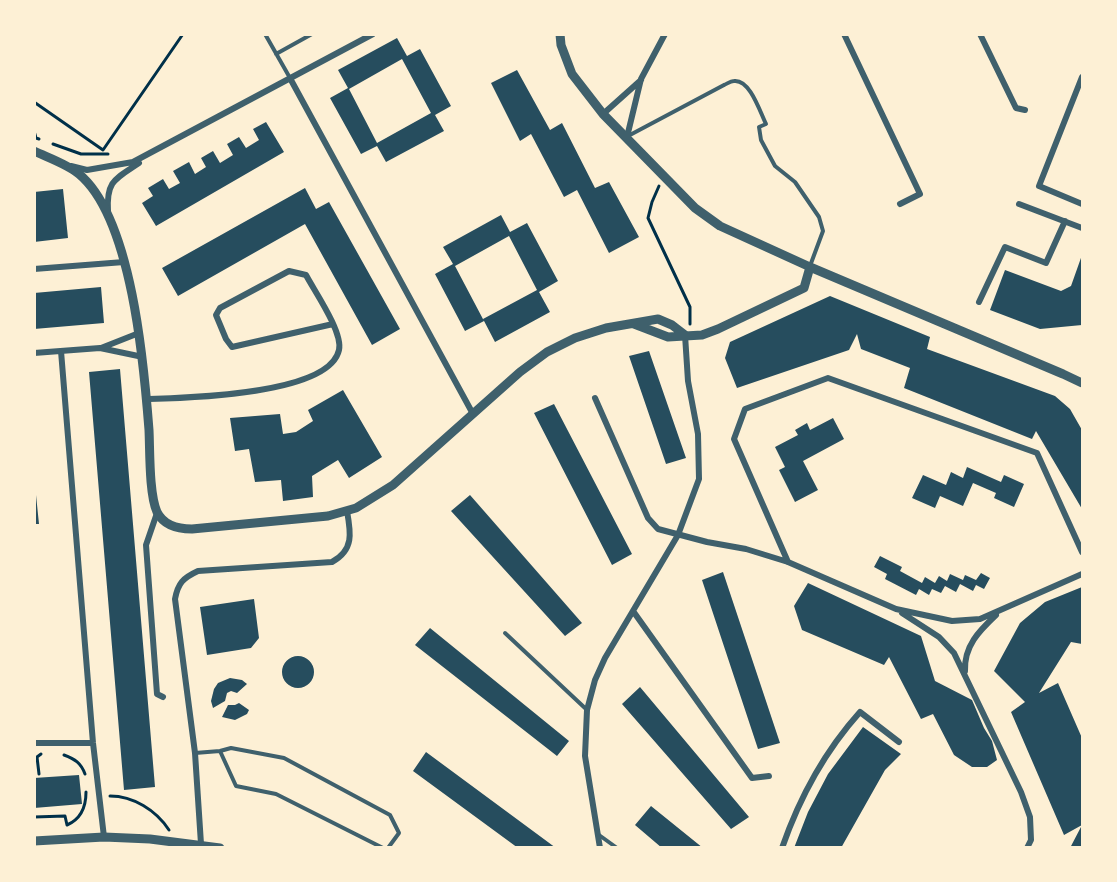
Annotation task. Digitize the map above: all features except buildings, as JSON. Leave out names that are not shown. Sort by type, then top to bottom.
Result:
[{"type":"street","points":[[59,163],[87,170],[133,162],[291,80],[373,34]]},
{"type":"street","points":[[560,34],[561,45],[572,74],[603,114],[695,208],[720,226],[1083,384]]},
{"type":"street","points":[[627,137],[642,79],[665,34]]},
{"type":"street","points":[[844,34],[920,194],[900,204]]},
{"type":"street","points":[[980,34],[1016,108],[1025,110]]},
{"type":"street","points":[[1083,77],[1039,186],[1083,204]]},
{"type":"street","points":[[603,114],[642,79]]},
{"type":"street","points":[[291,80],[473,414]]},
{"type":"street","points":[[163,148],[111,184],[107,196],[109,215],[124,262],[139,333],[147,399],[153,497],[157,513],[167,524],[178,529],[192,530],[328,516],[347,511],[375,498],[393,485],[520,372],[548,352],[575,338],[606,328],[631,324],[668,337],[702,335],[804,288],[810,267]]},
{"type":"street","points":[[34,151],[78,174],[91,186],[109,215]]},
{"type":"street","points":[[1019,204],[1083,228]]},
{"type":"street","points":[[979,302],[1005,247],[1046,263],[1065,221]]},
{"type":"street","points":[[34,269],[124,262]]},
{"type":"street","points":[[147,399],[266,389],[306,380],[331,366],[339,350],[339,339],[333,324],[306,275],[289,271],[219,308],[216,315],[232,347],[333,324]]},
{"type":"street","points":[[100,348],[139,333]]},
{"type":"street","points":[[600,848],[585,756],[587,710],[595,681],[606,658],[678,535],[699,479],[698,434],[688,381],[688,335]]},
{"type":"street","points":[[34,353],[100,348],[142,357]]},
{"type":"street","points":[[61,351],[93,743],[104,837]]},
{"type":"street","points":[[788,562],[734,439],[745,409],[828,378],[1037,453],[1083,552]]},
{"type":"street","points":[[595,398],[648,518],[658,529],[746,549],[788,562],[896,609],[939,637],[954,653],[1021,792],[1030,817],[1031,840],[1027,848]]},
{"type":"street","points":[[201,844],[195,753],[175,599],[178,585],[185,577],[198,571],[332,562],[343,556],[348,545],[350,532],[347,511]]},
{"type":"street","points":[[157,513],[146,546],[157,694],[163,697]]},
{"type":"street","points":[[896,609],[952,621],[980,619],[1083,574]]},
{"type":"street","points":[[633,611],[752,778],[769,776]]},
{"type":"street","points":[[965,675],[965,661],[969,646],[979,631],[1000,611]]},
{"type":"street","points":[[782,848],[790,823],[820,768],[846,728],[860,712],[899,742]]},
{"type":"street","points":[[34,742],[93,743]]},
{"type":"street","points":[[34,841],[104,837],[201,844],[220,848]]},
{"type":"lane","points":[[265,34],[291,80]]},
{"type":"lane","points":[[276,54],[312,34]]},
{"type":"lane","points":[[627,137],[724,85],[735,81],[744,84],[752,94],[766,124],[759,128],[761,140],[775,166],[795,182],[819,217],[823,231],[810,267]]},
{"type":"lane","points":[[505,633],[587,710]]},
{"type":"lane","points":[[195,753],[231,748],[284,758],[390,815],[399,833],[388,848]]},
{"type":"lane","points":[[220,751],[236,786],[276,794],[383,848]]},
{"type":"lane","points":[[598,835],[617,848]]},
{"type":"path","points":[[34,102],[103,150],[183,34]]},
{"type":"path","points":[[34,131],[36,138],[81,154],[116,154]]},
{"type":"path","points":[[663,176],[648,218],[690,307],[688,335]]},
{"type":"path","points":[[39,774],[37,757],[45,751]]},
{"type":"path","points":[[57,753],[72,757],[81,764],[86,777]]},
{"type":"path","points":[[34,817],[65,816],[67,825],[74,822],[86,805],[86,786]]},
{"type":"path","points":[[99,795],[124,796],[143,806],[161,817],[177,842]]}]
